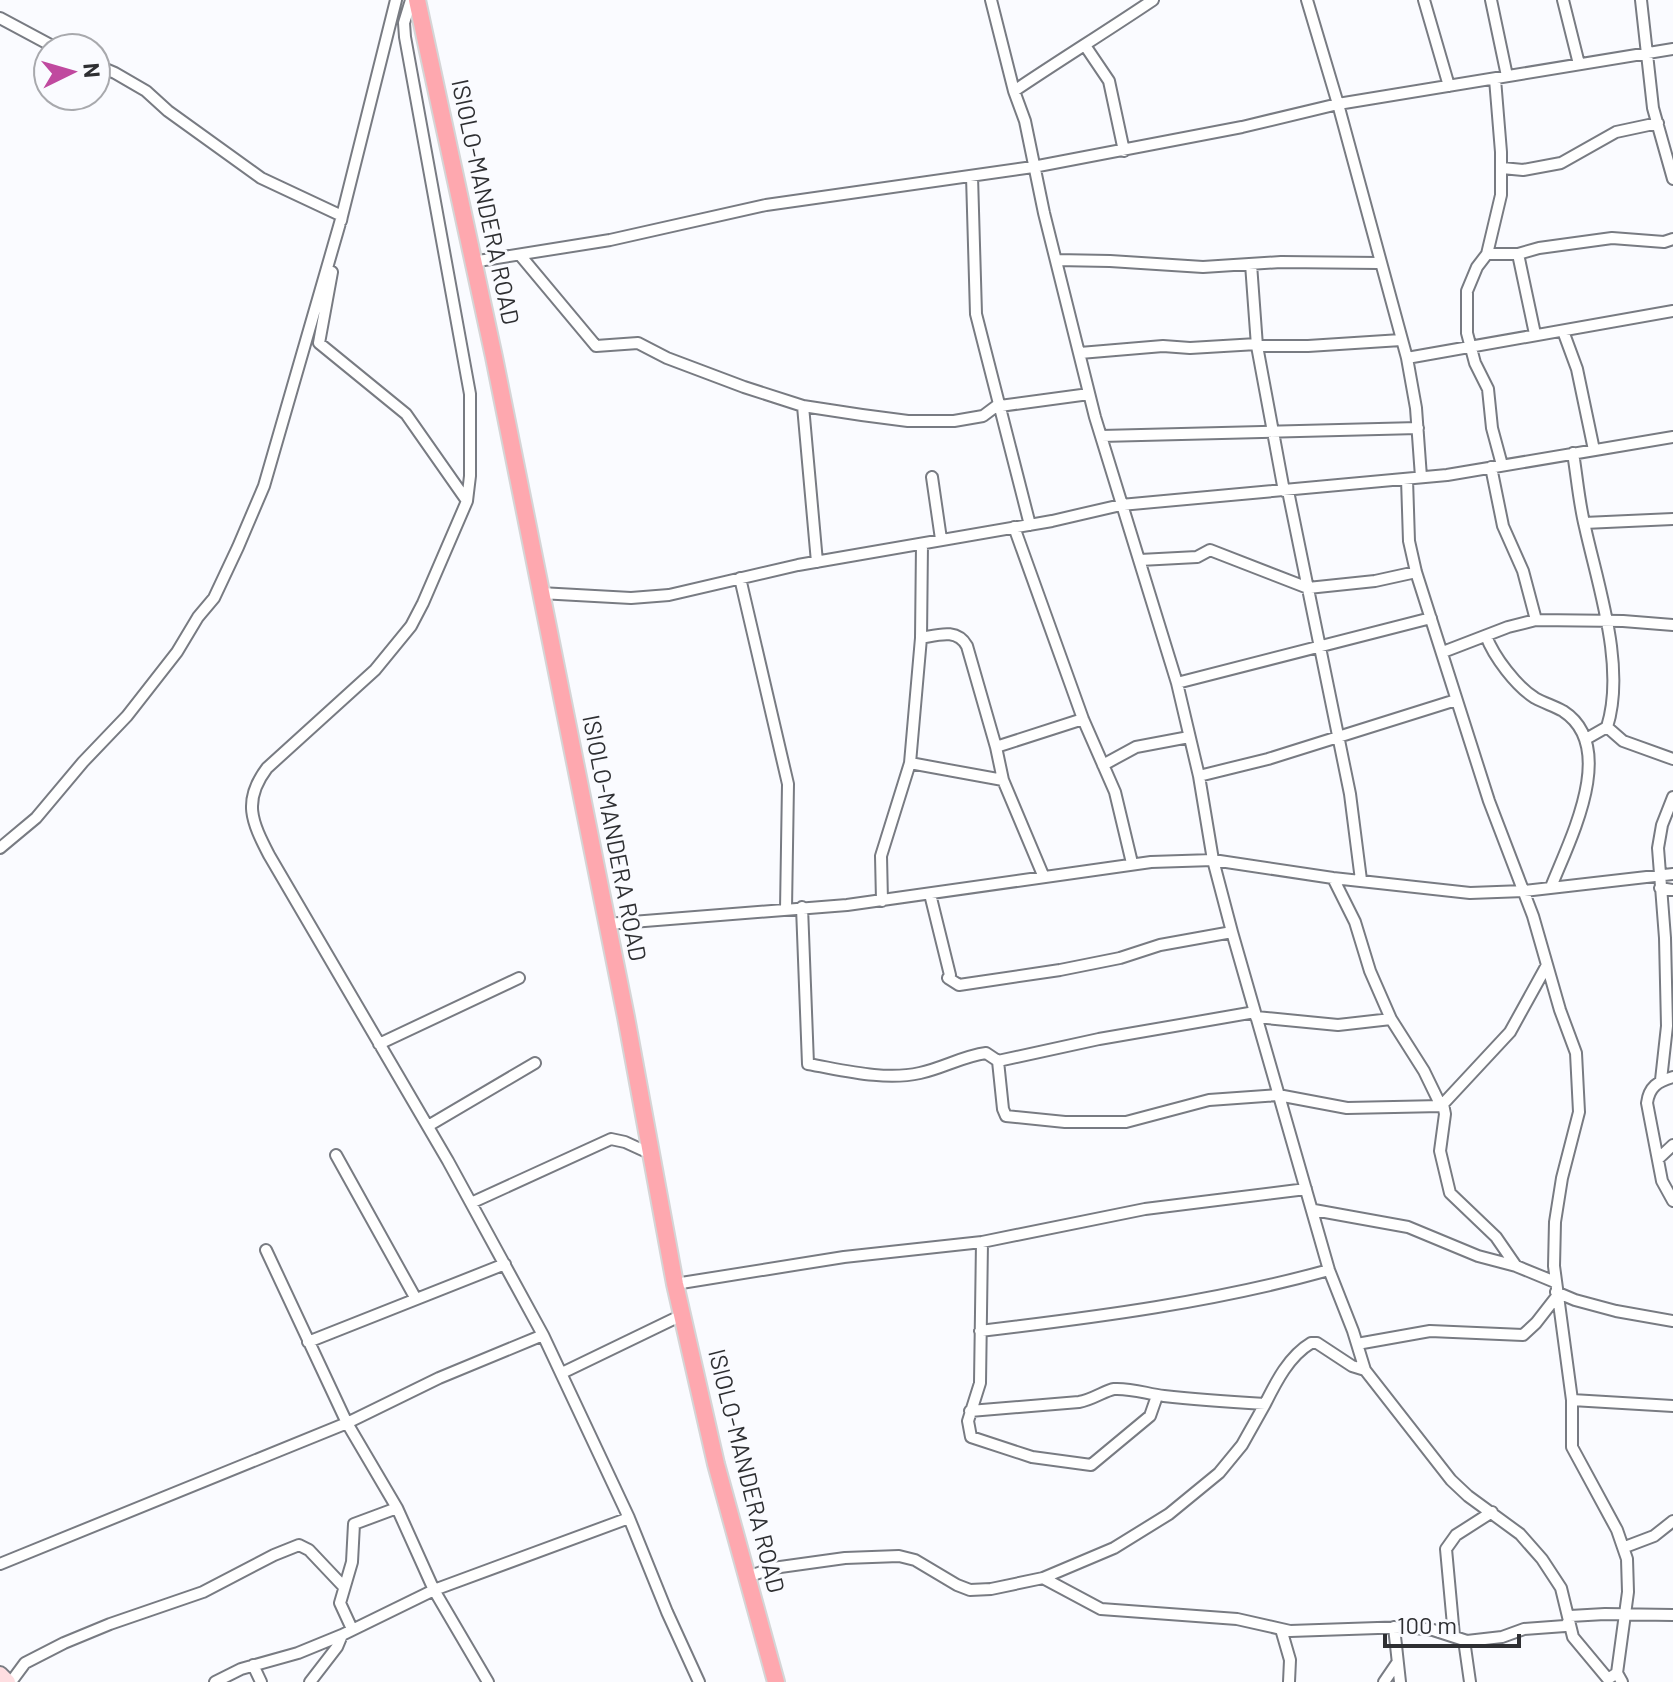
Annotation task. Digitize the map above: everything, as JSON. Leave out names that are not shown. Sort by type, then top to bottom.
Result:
[{"type":"highway","name":"ISIOLO-MANDERA ROAD","points":[[417,0],[494,357],[626,1017],[675,1284],[716,1464],[776,1682]]},
{"type":"main road","points":[[0,1674],[10,1682]]},
{"type":"street","points":[[0,848],[36,818],[127,716],[214,598],[264,486],[342,216],[396,0]]},
{"type":"street","points":[[411,0],[404,23],[405,37],[470,394],[467,501],[443,561],[411,626],[375,670],[267,768],[251,798],[254,824],[265,848],[428,1126],[543,1335],[629,1518],[699,1682]]},
{"type":"street","points":[[991,0],[1014,91],[1025,121],[1033,167],[1089,394],[1177,683],[1199,776],[1213,860],[1232,932],[1329,1270],[1365,1370],[1451,1480],[1520,1534],[1542,1559],[1561,1588],[1573,1637],[1612,1679]]},
{"type":"street","points":[[1014,91],[1086,47],[1153,0]]},
{"type":"street","points":[[1307,0],[1407,358],[1418,428],[1421,477]]},
{"type":"street","points":[[1424,0],[1449,86]]},
{"type":"street","points":[[1491,0],[1507,76]]},
{"type":"street","points":[[1563,0],[1579,64]]},
{"type":"street","points":[[1641,0],[1658,123],[1668,137],[1673,179]]},
{"type":"street","points":[[0,18],[32,35]]},
{"type":"street","points":[[1086,47],[1109,81],[1124,151]]},
{"type":"street","points":[[472,262],[610,240],[766,205],[1033,167],[1124,151],[1338,104],[1673,49]]},
{"type":"street","points":[[112,72],[146,91],[179,119],[261,178],[342,216]]},
{"type":"street","points":[[1495,79],[1502,168],[1499,208],[1487,254],[1477,267],[1467,291],[1466,323],[1469,346],[1488,389],[1503,526],[1523,571],[1536,620]]},
{"type":"street","points":[[1502,168],[1523,170],[1561,163],[1616,132],[1658,123]]},
{"type":"street","points":[[972,176],[976,314],[1030,525]]},
{"type":"street","points":[[342,216],[319,343],[406,414],[467,501]]},
{"type":"street","points":[[1487,254],[1518,254],[1612,238],[1664,242],[1673,239]]},
{"type":"street","points":[[1518,254],[1535,334]]},
{"type":"street","points":[[520,255],[596,346],[638,343],[667,358],[803,406],[908,421],[944,422],[983,416],[1000,405],[1089,394]]},
{"type":"street","points":[[1056,260],[1203,267],[1379,263]]},
{"type":"street","points":[[1251,264],[1257,345],[1271,430],[1321,648],[1350,794],[1361,880]]},
{"type":"street","points":[[1407,358],[1673,311]]},
{"type":"street","points":[[1563,331],[1577,369],[1594,450]]},
{"type":"street","points":[[1080,353],[1151,346],[1184,349],[1401,340]]},
{"type":"street","points":[[803,406],[817,562]]},
{"type":"street","points":[[1101,436],[1418,428]]},
{"type":"street","points":[[540,593],[649,597],[1121,505],[1447,475],[1673,437]]},
{"type":"street","points":[[1573,453],[1584,523],[1607,620],[1614,690],[1607,727],[1586,739]]},
{"type":"street","points":[[932,477],[941,539]]},
{"type":"street","points":[[1407,479],[1409,541],[1416,572],[1489,801],[1524,891],[1576,1053],[1579,1112],[1562,1178],[1555,1222],[1556,1290],[1572,1400],[1572,1447],[1625,1547],[1628,1575],[1626,1616],[1612,1679]]},
{"type":"street","points":[[1584,523],[1673,519]]},
{"type":"street","points":[[1014,527],[1083,719],[1115,792],[1132,863]]},
{"type":"street","points":[[882,901],[881,856],[910,763],[921,638],[922,544]]},
{"type":"street","points":[[1140,560],[1197,557],[1210,550],[1308,588],[1375,581],[1416,572]]},
{"type":"street","points":[[740,578],[788,784],[786,909]]},
{"type":"street","points":[[1177,683],[1431,618]]},
{"type":"street","points":[[1443,652],[1508,627],[1536,620],[1607,620],[1673,625]]},
{"type":"street","points":[[921,638],[951,634],[964,640],[1003,780],[1043,875]]},
{"type":"street","points":[[1486,636],[1493,655],[1520,684],[1535,697],[1566,713],[1578,723],[1586,739],[1590,775],[1551,887]]},
{"type":"street","points":[[1199,776],[1268,759],[1456,700]]},
{"type":"street","points":[[996,747],[1083,719]]},
{"type":"street","points":[[1607,727],[1623,741],[1673,759]]},
{"type":"street","points":[[1103,765],[1136,747],[1189,737]]},
{"type":"street","points":[[910,763],[1003,780]]},
{"type":"street","points":[[1661,1080],[1667,1026],[1658,848],[1662,825],[1673,797]]},
{"type":"street","points":[[607,924],[882,901],[1132,863],[1213,860],[1333,878],[1470,893],[1659,882],[1673,874]]},
{"type":"street","points":[[1333,878],[1355,922],[1370,971],[1391,1019],[1442,1105],[1445,1114],[1440,1151],[1450,1193],[1496,1237],[1516,1266]]},
{"type":"street","points":[[1659,882],[1673,890]]},
{"type":"street","points":[[930,894],[950,975],[948,978],[959,985],[1075,967],[1120,958],[1160,945],[1232,932]]},
{"type":"street","points":[[802,907],[808,1064],[885,1076],[919,1073],[986,1053],[998,1061],[1099,1039],[1256,1015],[1338,1025],[1391,1019]]},
{"type":"street","points":[[998,1061],[1004,1112],[1010,1117],[1065,1122],[1117,1122],[1146,1118],[1209,1100],[1278,1095],[1347,1108],[1442,1105],[1510,1032],[1547,965]]},
{"type":"street","points":[[379,1044],[519,978]]},
{"type":"street","points":[[428,1126],[535,1063]]},
{"type":"street","points":[[1673,1077],[1661,1080],[1648,1094],[1647,1103],[1662,1181],[1673,1201]]},
{"type":"street","points":[[471,1203],[611,1139],[649,1153]]},
{"type":"street","points":[[1658,1159],[1673,1145]]},
{"type":"street","points":[[336,1155],[416,1299]]},
{"type":"street","points":[[675,1284],[844,1257],[982,1242],[1145,1209],[1306,1189]]},
{"type":"street","points":[[1314,1210],[1408,1227],[1490,1261],[1516,1266],[1575,1300],[1673,1321]]},
{"type":"street","points":[[982,1242],[980,1383],[970,1411],[968,1428],[975,1441],[1032,1457],[1091,1465],[1150,1416],[1157,1396]]},
{"type":"street","points":[[266,1250],[347,1423],[397,1508],[434,1590],[488,1682]]},
{"type":"street","points":[[308,1342],[505,1264]]},
{"type":"street","points":[[980,1331],[1089,1319],[1210,1299],[1329,1270]]},
{"type":"street","points":[[1357,1344],[1430,1331],[1523,1335],[1536,1323],[1556,1290]]},
{"type":"street","points":[[562,1373],[682,1315]]},
{"type":"street","points":[[0,1564],[347,1423],[439,1378],[543,1335]]},
{"type":"street","points":[[747,1577],[773,1568],[845,1558],[899,1556],[915,1560],[970,1590],[991,1589],[1043,1578],[1114,1548],[1169,1514],[1219,1473],[1242,1445],[1294,1356],[1311,1343],[1317,1343],[1352,1366],[1365,1370]]},
{"type":"street","points":[[970,1411],[1079,1402],[1111,1389],[1139,1390],[1157,1396],[1265,1404]]},
{"type":"street","points":[[1572,1400],[1673,1406]]},
{"type":"street","points":[[310,1682],[347,1632],[340,1603],[352,1562],[354,1524],[397,1508]]},
{"type":"street","points":[[1470,1682],[1459,1638],[1446,1549],[1456,1535],[1492,1512]]},
{"type":"street","points":[[215,1682],[253,1665],[298,1653],[434,1590],[629,1518]]},
{"type":"street","points":[[1625,1547],[1654,1536],[1673,1521]]},
{"type":"street","points":[[10,1682],[25,1663],[64,1643],[203,1592],[299,1545],[309,1550],[344,1587]]},
{"type":"street","points":[[1043,1578],[1101,1609],[1237,1619],[1281,1629],[1394,1627],[1426,1629],[1459,1638],[1491,1639],[1524,1629],[1565,1626],[1570,1619],[1605,1614],[1673,1615]]},
{"type":"street","points":[[1394,1627],[1400,1682]]},
{"type":"street","points":[[1281,1629],[1290,1660],[1289,1682]]},
{"type":"street","points":[[1384,1682],[1397,1663]]},
{"type":"street","points":[[253,1665],[261,1682]]}]
